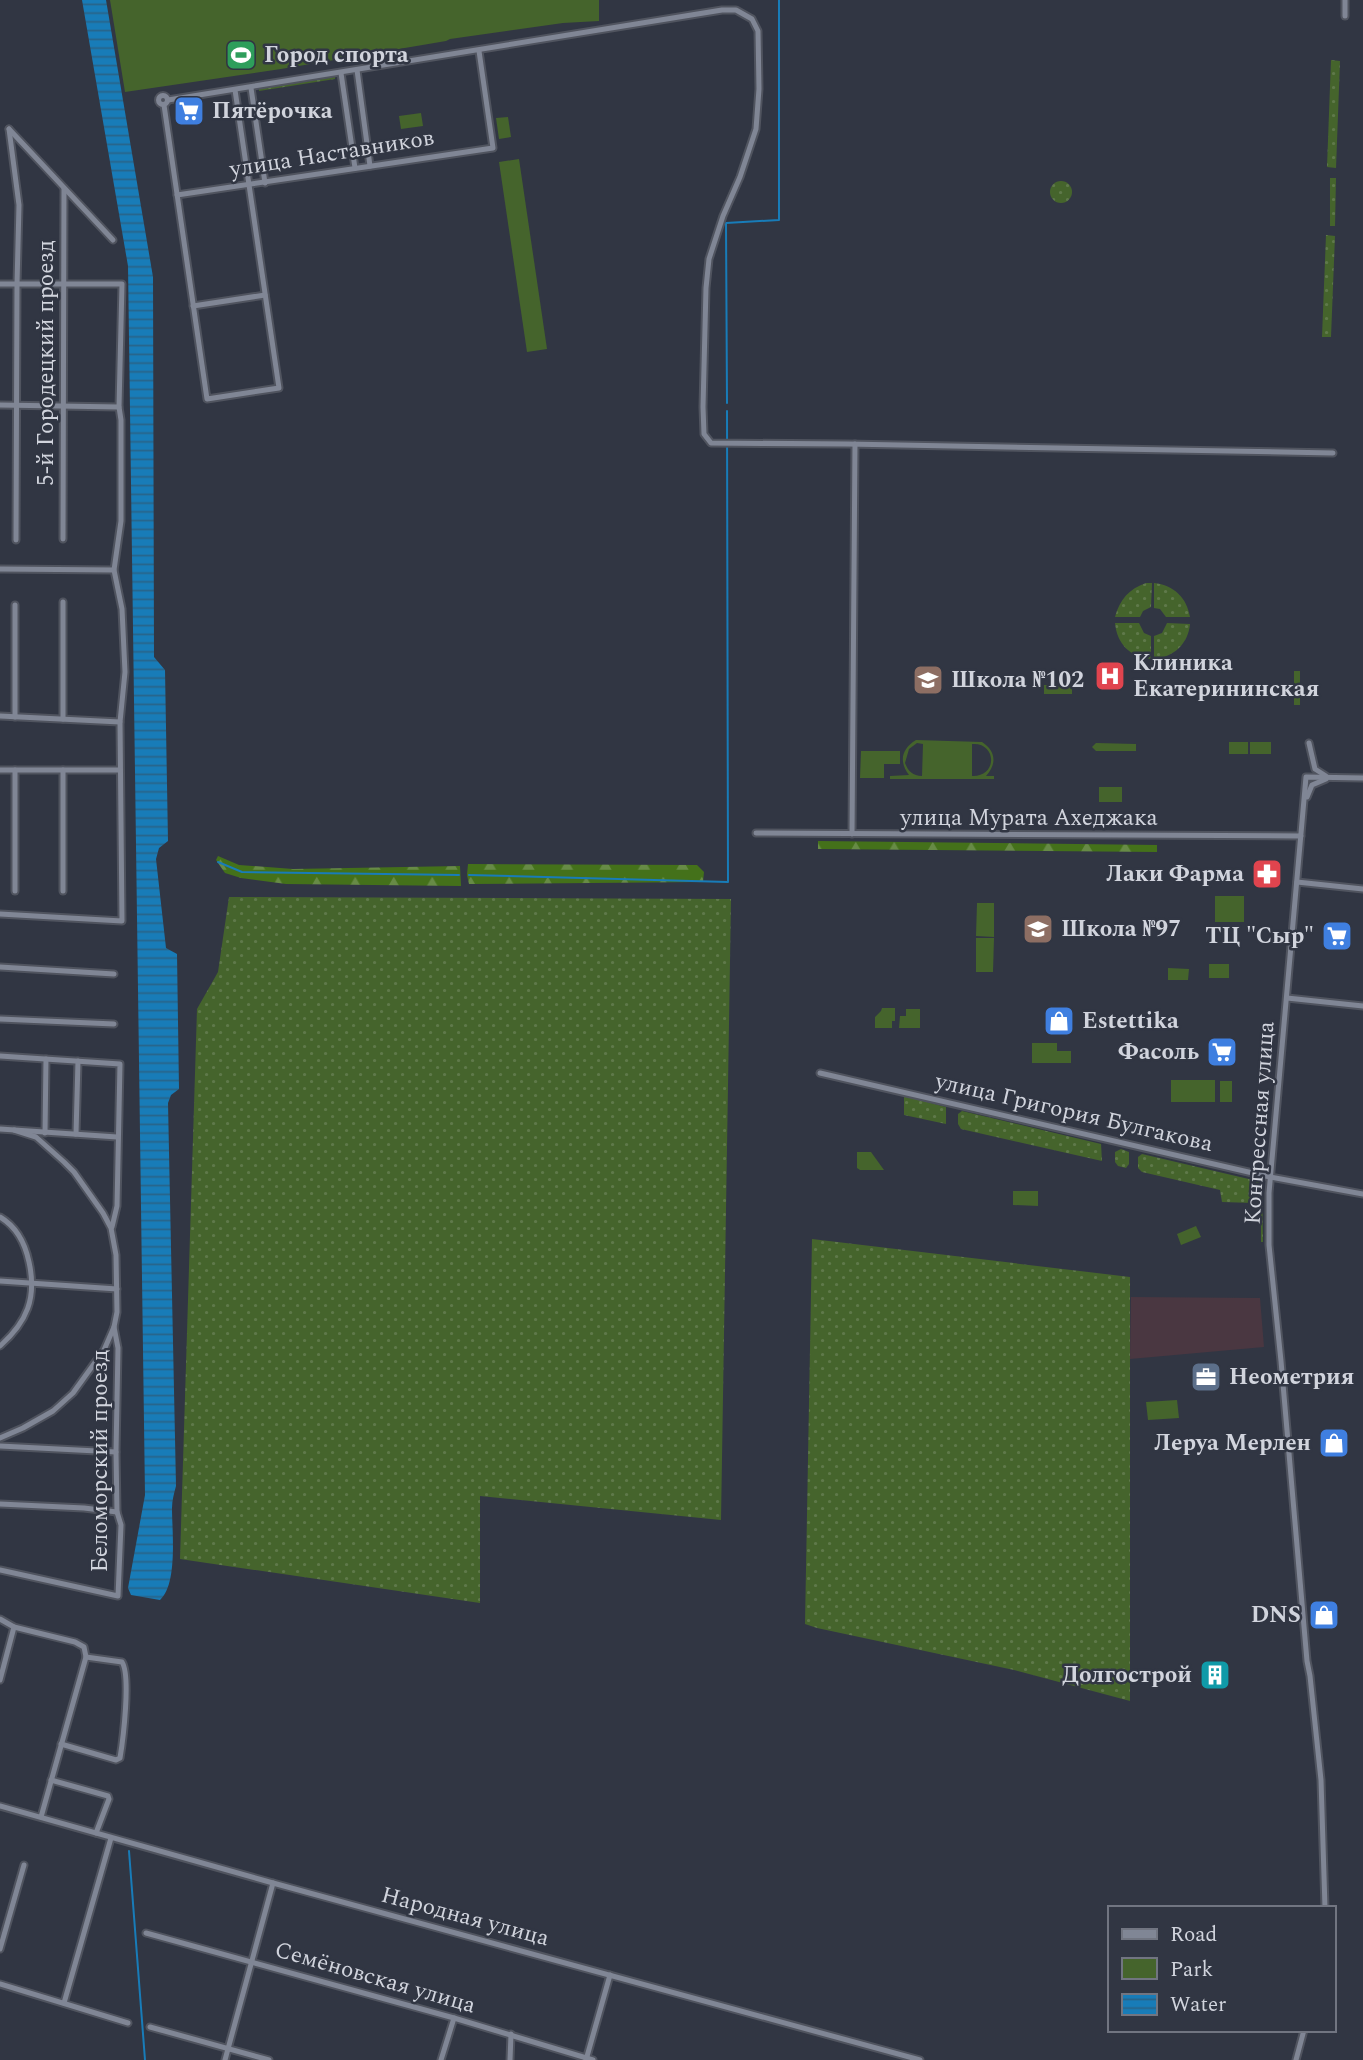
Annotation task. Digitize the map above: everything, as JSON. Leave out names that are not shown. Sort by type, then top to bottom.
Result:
[{"type":"street","points":[[1345,0],[1345,16]]},
{"type":"street","points":[[235,90],[279,388],[206,399],[166,102],[235,90],[357,70],[513,46],[722,10],[736,9],[752,19],[758,31],[759,89],[756,129],[709,259],[706,288],[704,434],[711,443],[1333,453]]},
{"type":"street","name":"улица Наставников","points":[[177,195],[493,148],[479,51]]},
{"type":"street","points":[[357,70],[370,166]]},
{"type":"street","points":[[341,73],[355,168]]},
{"type":"street","points":[[251,88],[265,183]]},
{"type":"street","points":[[16,540],[19,205],[9,129],[113,240]]},
{"type":"street","name":"5-й Городецкий проезд","points":[[63,539],[64,188]]},
{"type":"street","points":[[0,284],[121,285],[121,521],[114,570],[125,640],[120,722],[122,921],[0,914]]},
{"type":"street","points":[[193,306],[265,295]]},
{"type":"street","points":[[0,405],[119,407]]},
{"type":"street","points":[[852,834],[855,444]]},
{"type":"street","points":[[0,569],[114,570]]},
{"type":"street","points":[[63,602],[63,719]]},
{"type":"street","points":[[15,604],[15,717]]},
{"type":"street","points":[[0,716],[120,722]]},
{"type":"street","points":[[1309,743],[1315,769],[1319,774],[1363,778]]},
{"type":"street","points":[[0,770],[120,771]]},
{"type":"street","points":[[15,770],[15,891]]},
{"type":"street","points":[[63,770],[63,891]]},
{"type":"street","points":[[1304,803],[1312,785],[1329,777]]},
{"type":"street","name":"Конгрессная улица","points":[[1325,1906],[1321,1780],[1307,1661],[1269,1245],[1270,1177],[1306,778],[1329,777]]},
{"type":"street","name":"улица Мурата Ахеджака","points":[[756,833],[1301,836]]},
{"type":"street","points":[[1297,882],[1363,888]]},
{"type":"street","points":[[0,967],[114,974]]},
{"type":"street","points":[[1287,998],[1363,1006]]},
{"type":"street","points":[[0,1019],[114,1024]]},
{"type":"street","points":[[0,1056],[78,1060],[76,1133]]},
{"type":"street","points":[[45,1133],[46,1059]]},
{"type":"street","name":"Беломорский проезд","points":[[78,1060],[120,1064],[117,1206],[111,1228]]},
{"type":"street","name":"улица Григория Булгакова","points":[[820,1073],[1270,1177],[1363,1194]]},
{"type":"street","points":[[0,1129],[117,1137]]},
{"type":"street","name":"Беломорский проезд","points":[[0,1570],[118,1596],[121,1525],[117,1512],[118,1348],[114,1327],[117,1289],[116,1255],[111,1228],[74,1172],[36,1137],[14,1130]]},
{"type":"street","points":[[0,1217],[18,1234],[26,1249],[33,1283],[32,1296],[24,1317],[17,1330],[0,1346]]},
{"type":"street","points":[[0,1281],[117,1289]]},
{"type":"street","name":"Беломорский проезд","points":[[0,1438],[53,1411],[73,1392],[104,1350],[114,1327]]},
{"type":"street","points":[[0,1446],[116,1452]]},
{"type":"street","points":[[0,1504],[117,1512]]},
{"type":"street","points":[[0,1619],[14,1627],[75,1642],[84,1647],[86,1657],[41,1817]]},
{"type":"street","points":[[0,1680],[14,1627]]},
{"type":"street","points":[[61,1744],[116,1760],[120,1758],[125,1668],[122,1662],[86,1657]]},
{"type":"street","points":[[51,1780],[106,1794],[109,1799],[96,1833]]},
{"type":"street","name":"Народная улица","points":[[0,1806],[920,2060]]},
{"type":"street","points":[[64,2003],[111,1838]]},
{"type":"street","points":[[0,1949],[24,1865]]},
{"type":"street","points":[[225,2060],[273,1883]]},
{"type":"street","name":"Семёновская улица","points":[[146,1933],[454,2018],[588,2059]]},
{"type":"street","points":[[588,2059],[610,1975]]},
{"type":"street","points":[[0,1984],[128,2023]]},
{"type":"street","points":[[441,2060],[454,2018]]},
{"type":"street","points":[[150,2027],[269,2060]]},
{"type":"street","points":[[1296,2060],[1303,2032]]},
{"type":"street","points":[[510,2060],[511,2035]]},
{"type":"shaded area","points":[[1131,1297],[1260,1298],[1264,1347],[1130,1359]]},
{"type":"green space","name":"Город спорта","points":[[110,0],[599,0],[599,21],[563,23],[450,39],[281,69],[125,92]]},
{"type":"green space","points":[[1331,60],[1340,61],[1336,168],[1327,167]]},
{"type":"green space","points":[[335,79],[259,91],[259,89]]},
{"type":"green space","points":[[421,113],[423,126],[401,129],[399,116]]},
{"type":"green space","points":[[508,117],[511,137],[499,139],[496,118]]},
{"type":"green space","points":[[519,159],[547,349],[527,352],[499,162]]},
{"type":"green space","points":[[1330,178],[1336,178],[1335,226],[1330,226]]},
{"type":"green space","points":[[1061,181],[1069,184],[1072,192],[1069,200],[1061,203],[1053,200],[1050,192],[1053,184]]},
{"type":"green space","points":[[1326,235],[1335,236],[1331,337],[1322,337]]},
{"type":"green space","points":[[1146,583],[1152,583],[1151,607],[1143,611],[1140,617],[1115,617],[1126,596]]},
{"type":"green space","points":[[1154,583],[1168,586],[1183,598],[1190,617],[1166,617],[1160,609],[1154,608]]},
{"type":"green space","points":[[1115,623],[1139,623],[1144,633],[1151,636],[1151,659],[1126,648]]},
{"type":"green space","points":[[1167,623],[1190,624],[1189,631],[1174,652],[1154,659],[1154,636],[1162,633]]},
{"type":"green space","points":[[1294,671],[1300,671],[1300,705],[1294,705]]},
{"type":"green space","points":[[1044,685],[1072,685],[1072,694],[1044,694]]},
{"type":"green space","points":[[916,740],[982,742],[990,749],[993,758],[992,767],[986,776],[994,776],[994,779],[890,779],[890,776],[909,775],[904,765],[903,756],[907,747]],"holes":[[[917,743],[923,744],[922,776],[911,772],[905,763],[909,749]],[[972,744],[986,748],[990,754],[990,766],[980,775],[972,776]]]},
{"type":"green space","points":[[1229,742],[1248,742],[1248,754],[1229,754]]},
{"type":"green space","points":[[1250,742],[1271,742],[1271,754],[1250,754]]},
{"type":"green space","points":[[1096,743],[1136,744],[1136,751],[1096,751],[1092,747]]},
{"type":"green space","points":[[861,751],[900,751],[900,764],[884,764],[884,778],[860,778]]},
{"type":"green space","points":[[1099,787],[1122,787],[1122,802],[1099,802]]},
{"type":"green space","points":[[818,841],[1157,845],[1157,852],[818,849]]},
{"type":"green space","points":[[218,856],[239,865],[293,869],[460,866],[461,886],[286,884],[225,873],[216,860]]},
{"type":"green space","points":[[468,864],[697,865],[704,872],[703,882],[469,884]]},
{"type":"green space","points":[[1215,896],[1244,896],[1244,922],[1215,922]]},
{"type":"green space","points":[[229,897],[731,899],[721,1520],[480,1496],[480,1603],[180,1559],[197,1009],[218,972]]},
{"type":"green space","points":[[977,903],[994,903],[994,937],[976,936]]},
{"type":"green space","points":[[976,938],[994,938],[993,972],[976,972]]},
{"type":"green space","points":[[1209,964],[1229,964],[1229,978],[1209,978]]},
{"type":"green space","points":[[1168,968],[1189,969],[1188,980],[1168,980]]},
{"type":"green space","points":[[882,1008],[895,1008],[892,1028],[875,1028],[875,1017]]},
{"type":"green space","points":[[906,1009],[920,1009],[920,1028],[899,1028],[900,1016],[906,1016]]},
{"type":"green space","points":[[1032,1043],[1057,1043],[1057,1051],[1071,1051],[1071,1063],[1032,1063]]},
{"type":"green space","points":[[1171,1080],[1215,1080],[1215,1102],[1171,1102]]},
{"type":"green space","points":[[1220,1081],[1232,1081],[1232,1102],[1220,1102]]},
{"type":"green space","points":[[904,1096],[946,1107],[946,1124],[904,1115]]},
{"type":"green space","points":[[962,1111],[1101,1144],[1102,1161],[961,1129],[958,1114]]},
{"type":"green space","points":[[1121,1149],[1129,1152],[1129,1164],[1126,1168],[1115,1162],[1115,1152]]},
{"type":"green space","points":[[857,1152],[871,1152],[884,1170],[857,1168]]},
{"type":"green space","points":[[1142,1154],[1253,1180],[1253,1203],[1222,1202],[1220,1190],[1142,1172],[1138,1168],[1138,1157]]},
{"type":"green space","points":[[1256,1181],[1262,1184],[1263,1242],[1261,1204],[1256,1198]]},
{"type":"green space","points":[[1013,1191],[1038,1191],[1038,1206],[1013,1205]]},
{"type":"green space","points":[[1196,1226],[1201,1237],[1181,1245],[1177,1234]]},
{"type":"green space","points":[[812,1239],[1130,1277],[1130,1701],[1014,1670],[805,1624]]},
{"type":"green space","points":[[1177,1400],[1179,1418],[1148,1420],[1146,1402]]},
{"type":"water","points":[[82,0],[106,0],[153,277],[154,657],[165,670],[168,841],[159,848],[156,859],[166,948],[177,954],[179,1089],[171,1095],[168,1103],[176,1486],[172,1505],[172,1570],[166,1592],[160,1600],[131,1595],[128,1588],[145,1495],[128,266]]},
{"type":"waterway","points":[[727,403],[726,223],[779,220],[779,0]]},
{"type":"waterway","points":[[469,875],[728,882],[727,411]]},
{"type":"waterway","points":[[218,862],[242,872],[459,875]]},
{"type":"waterway","points":[[129,1851],[145,2060]]},
{"type":"place","name":"Город спорта","points":[[241,55]]},
{"type":"place","name":"Пятёрочка","points":[[189,111]]},
{"type":"place","name":"Клиника Екатерининская","points":[[1110,676]]},
{"type":"place","name":"Школа №102","points":[[928,680]]},
{"type":"place","name":"Лаки Фарма","points":[[1267,874]]},
{"type":"place","name":"Школа №97","points":[[1038,929]]},
{"type":"place","name":"ТЦ \"Сыр\"","points":[[1337,936]]},
{"type":"place","name":"Estettika","points":[[1059,1021]]},
{"type":"place","name":"Фасоль","points":[[1222,1052]]},
{"type":"place","name":"Неометрия","points":[[1206,1377]]},
{"type":"place","name":"Леруа Мерлен","points":[[1334,1443]]},
{"type":"place","name":"DNS","points":[[1324,1615]]},
{"type":"place","name":"Долгострой","points":[[1215,1675]]}]
